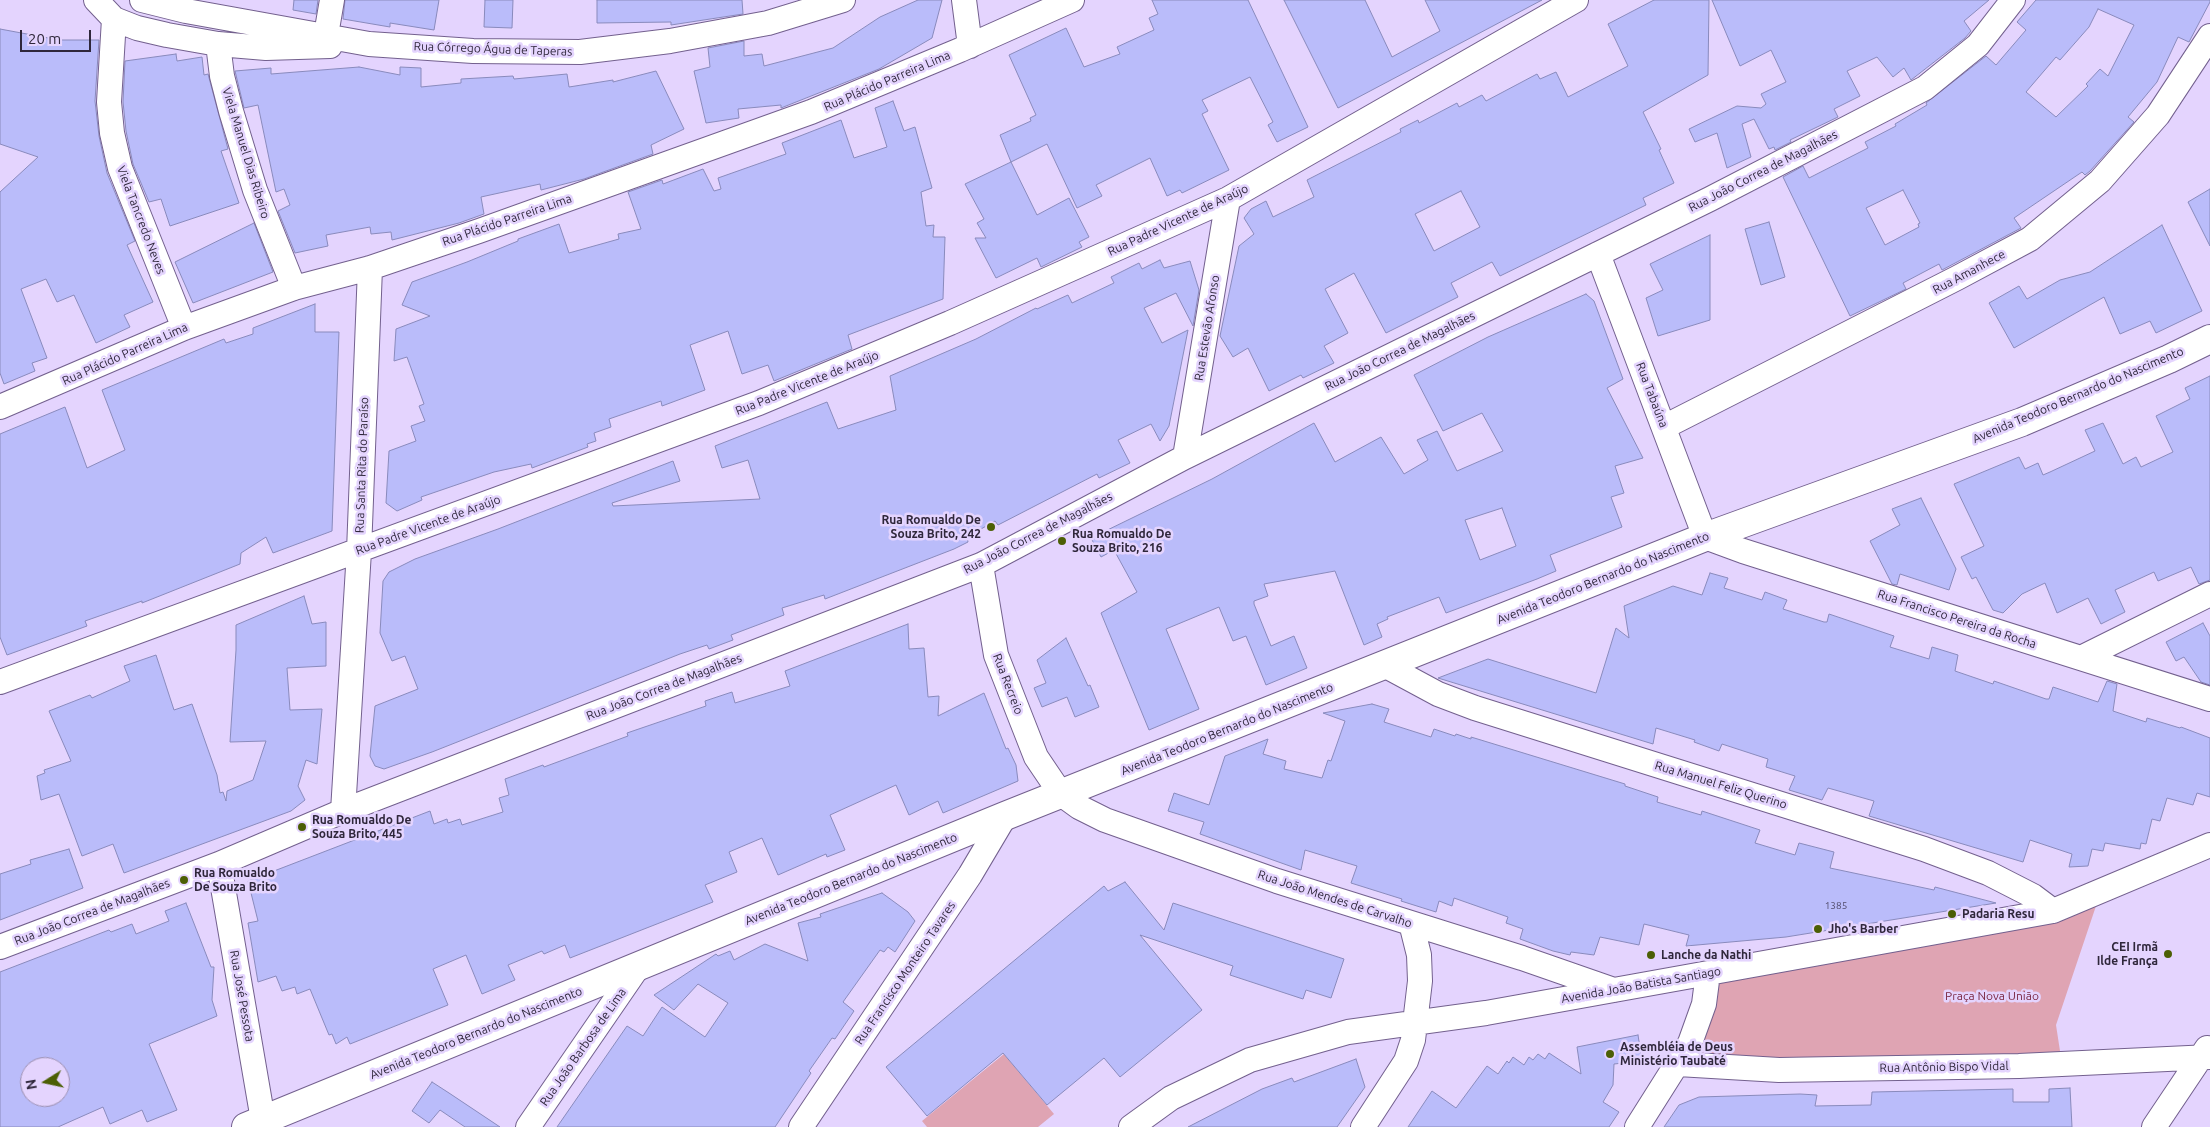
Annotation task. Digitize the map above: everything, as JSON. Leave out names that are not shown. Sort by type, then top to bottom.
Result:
[{"type":"street","points":[[96,0],[114,19],[138,28],[218,44],[266,48],[369,44]]},
{"type":"street","name":"Rua Córrego Água de Taperas","points":[[142,0],[204,14],[369,44],[473,51],[580,52],[670,42],[760,24],[843,0]]},
{"type":"street","points":[[326,36],[332,0]]},
{"type":"street","points":[[964,0],[970,46]]},
{"type":"street","name":"Rua Plácido Parreira Lima","points":[[0,407],[184,328],[294,288],[370,268],[811,112],[970,46],[1072,0]]},
{"type":"street","name":"Rua Padre Vicente de Araújo","points":[[0,682],[759,403],[950,323],[1228,199],[1576,0]]},
{"type":"street","name":"Rua João Correa de Magalhães","points":[[0,947],[219,864],[343,811],[981,565],[1185,457],[1710,199],[1924,88],[1978,44],[2013,0]]},
{"type":"street","name":"Viela Tancredo Neves","points":[[114,19],[109,102],[112,133],[120,168],[184,328]]},
{"type":"street","name":"Rua Amanhece","points":[[1664,427],[2030,239],[2100,181],[2158,115],[2210,36]]},
{"type":"street","name":"Viela Manuel Dias Ribeiro","points":[[218,44],[222,76],[255,190],[294,288]]},
{"type":"street","name":"Rua Estevão Afonso","points":[[1185,457],[1228,199]]},
{"type":"street","name":"Rua Tabaúna","points":[[1598,254],[1705,537]]},
{"type":"street","name":"Rua Santa Rita do Paraíso","points":[[343,811],[359,551],[370,268]]},
{"type":"street","name":"Avenida Teodoro Bernardo do Nascimento","points":[[256,1125],[1005,816],[1386,666],[1705,537],[2022,422],[2169,359],[2210,339]]},
{"type":"street","name":"Rua Francisco Pereira da Rocha","points":[[1705,537],[1743,551],[2210,699]]},
{"type":"street","name":"Rua Recreio","points":[[981,565],[996,655],[1036,757],[1061,794]]},
{"type":"street","points":[[2082,658],[2210,594]]},
{"type":"street","name":"Rua Manuel Feliz Querino","points":[[1386,666],[1438,694],[1475,708],[1924,849],[1988,873],[2033,896],[2053,911]]},
{"type":"street","name":"Rua João Mendes de Carvalho","points":[[1061,794],[1105,820],[1277,881],[1522,958],[1615,990]]},
{"type":"street","name":"Rua Francisco Monteiro Tavares","points":[[801,1127],[970,875],[1005,816]]},
{"type":"street","name":"Avenida João Batista Santiago","points":[[1131,1127],[1171,1098],[1250,1060],[1348,1032],[1415,1024],[1615,990],[2053,911],[2210,845]]},
{"type":"street","name":"Rua José Pessota","points":[[219,864],[256,1125]]},
{"type":"street","points":[[1363,1127],[1406,1061],[1413,1040],[1420,981],[1419,955],[1411,923]]},
{"type":"street","name":"Rua João Barbosa de Lima","points":[[528,1127],[638,967]]},
{"type":"street","points":[[1637,1127],[1690,1043],[1704,1004],[1708,973]]},
{"type":"street","points":[[2154,1127],[2207,1052]]},
{"type":"street","name":"Rua Antônio Bispo Vidal","points":[[1678,1064],[1779,1070],[1837,1070],[2028,1065],[2207,1052]]},
{"type":"green space","name":"Praça Nova União","points":[[2098,900],[2056,1025],[2062,1064],[1680,1063],[1713,976]]},
{"type":"green space","points":[[1004,1054],[1054,1114],[1038,1127],[927,1127],[922,1121]]},
{"type":"building","points":[[294,0],[318,0],[316,14],[293,10]]},
{"type":"building","points":[[345,0],[439,0],[434,30],[390,23],[390,27],[343,19]]},
{"type":"building","points":[[485,0],[513,0],[512,28],[484,27]]},
{"type":"building","points":[[597,0],[742,0],[743,14],[671,25],[671,22],[597,23]]},
{"type":"building","points":[[918,0],[942,0],[932,38],[879,69],[781,108],[781,105],[738,109],[739,118],[706,123],[694,71],[710,67],[708,48],[744,41],[744,56],[762,54],[764,66],[833,48],[880,17]]},
{"type":"building","points":[[1152,0],[1248,0],[1308,127],[1277,142],[1268,125],[1273,122],[1250,77],[1202,100],[1208,111],[1202,114],[1229,170],[1182,193],[1180,190],[1167,196],[1150,158],[1096,185],[1102,196],[1077,208],[1047,144],[1011,162],[1000,135],[1031,121],[1030,118],[1036,115],[1009,55],[1066,28],[1084,67],[1120,54],[1117,47],[1154,30],[1149,18],[1158,14]]},
{"type":"building","points":[[1284,0],[1365,0],[1392,57],[1440,31],[1425,0],[1542,0],[1338,108]]},
{"type":"building","points":[[1654,0],[1709,0],[1708,75],[1643,112],[1661,149],[1659,150],[1674,183],[1643,198],[1646,205],[1500,276],[1492,262],[1451,283],[1458,297],[1386,333],[1354,273],[1325,289],[1348,333],[1324,346],[1334,363],[1303,378],[1301,375],[1269,391],[1248,348],[1233,357],[1220,336],[1239,246],[1254,234],[1244,218],[1251,209],[1266,201],[1273,217],[1314,197],[1307,180],[1401,132],[1400,129],[1418,120],[1419,123],[1457,103],[1459,107],[1482,95],[1486,101],[1537,74],[1540,79],[1556,72],[1568,97],[1628,66],[1608,24]],"holes":[[[1461,191],[1480,227],[1434,251],[1415,214]]]},
{"type":"building","points":[[1712,0],[1989,0],[1964,21],[1971,31],[1965,38],[1911,80],[1904,68],[1893,77],[1877,57],[1847,71],[1860,96],[1834,109],[1838,117],[1790,140],[1791,142],[1775,150],[1774,147],[1769,149],[1754,119],[1742,124],[1751,157],[1727,168],[1717,133],[1695,142],[1689,129],[1737,106],[1761,108],[1766,104],[1761,94],[1786,82],[1771,50],[1740,66]]},
{"type":"building","points":[[2036,0],[2210,0],[2189,42],[2178,37],[2157,82],[2128,117],[2134,122],[2090,171],[2085,175],[2082,172],[2014,218],[2021,228],[1942,270],[1939,264],[1903,283],[1906,289],[1850,316],[1783,177],[1803,166],[1809,178],[1868,148],[1865,142],[1896,126],[1895,124],[1927,105],[1926,103],[1986,56],[1996,65],[2026,30],[2017,22]],"holes":[[[2098,9],[2134,25],[2108,76],[2100,69],[2086,84],[2088,86],[2056,117],[2026,92],[2056,57],[2060,60],[2089,27]],[[1903,190],[1920,223],[1918,224],[1919,227],[1885,245],[1866,208]]]},
{"type":"building","points":[[0,29],[59,40],[99,40],[95,101],[99,136],[107,173],[135,241],[127,245],[153,302],[124,315],[130,327],[96,343],[74,295],[57,302],[46,279],[21,289],[47,358],[32,363],[35,371],[4,384],[0,373],[0,192],[38,157],[0,144]]},
{"type":"building","points":[[176,54],[177,61],[202,57],[204,75],[208,74],[228,149],[221,151],[239,203],[170,226],[161,199],[149,202],[133,164],[126,131],[123,102],[125,61]]},
{"type":"building","points":[[359,67],[400,75],[400,67],[421,68],[421,87],[461,83],[461,79],[513,76],[514,79],[567,74],[569,87],[613,80],[613,82],[656,71],[684,129],[651,145],[653,154],[584,179],[541,190],[540,184],[481,197],[484,214],[459,223],[392,240],[391,232],[371,234],[370,227],[326,235],[328,246],[295,253],[278,211],[290,205],[284,189],[276,192],[258,105],[244,108],[235,71],[271,68],[271,74]]},
{"type":"building","points":[[893,101],[904,131],[915,127],[932,188],[921,192],[926,226],[934,225],[933,237],[945,237],[943,299],[848,335],[852,349],[774,381],[768,365],[742,374],[728,331],[690,345],[705,390],[662,406],[661,401],[609,419],[611,427],[594,433],[596,441],[587,444],[588,447],[532,468],[531,464],[494,472],[421,497],[422,500],[397,511],[386,503],[389,451],[416,441],[411,426],[425,421],[419,406],[424,404],[407,357],[394,361],[396,329],[430,316],[402,305],[412,282],[467,262],[518,241],[518,239],[559,224],[569,253],[619,239],[618,234],[641,229],[628,192],[662,180],[663,184],[703,169],[714,191],[721,189],[718,178],[786,154],[782,143],[841,120],[854,158],[887,147],[875,108]]},
{"type":"building","points":[[1011,162],[1037,215],[1069,198],[1089,237],[1079,242],[1082,247],[1041,267],[1037,258],[996,278],[975,238],[986,238],[977,223],[984,219],[965,184]]},
{"type":"building","points":[[2210,189],[2210,246],[2188,202]]},
{"type":"building","points":[[1769,222],[1785,277],[1761,285],[1745,229]]},
{"type":"building","points":[[254,223],[273,272],[193,303],[175,262]]},
{"type":"building","points":[[2162,225],[2202,311],[2156,333],[2150,321],[2120,334],[2104,297],[2014,348],[1989,303],[2019,286],[2027,299],[2060,280],[2090,272]]},
{"type":"building","points":[[1710,235],[1710,320],[1658,336],[1646,298],[1663,290],[1650,264]]},
{"type":"building","points":[[1160,260],[1164,268],[1190,261],[1199,290],[1193,326],[1176,293],[1144,308],[1162,343],[1188,330],[1169,426],[1160,441],[1151,424],[1118,440],[1130,463],[1099,478],[1097,474],[998,525],[995,521],[967,537],[968,542],[954,549],[825,599],[824,595],[782,608],[784,615],[731,635],[733,640],[709,649],[707,645],[680,654],[432,752],[384,769],[375,766],[370,756],[375,706],[418,689],[405,656],[392,661],[380,633],[383,581],[389,572],[415,559],[673,461],[680,481],[612,503],[613,506],[760,499],[748,460],[722,468],[715,446],[827,402],[838,429],[896,410],[890,376],[976,339],[1036,308],[1068,295],[1072,303],[1114,283],[1111,277],[1139,263],[1142,269]]},
{"type":"building","points":[[1586,294],[1594,301],[1623,379],[1607,388],[1643,458],[1615,466],[1624,493],[1611,497],[1622,527],[1550,555],[1556,571],[1537,579],[1446,613],[1439,597],[1387,617],[1388,619],[1377,624],[1382,637],[1364,645],[1335,571],[1264,584],[1268,596],[1254,601],[1254,604],[1271,646],[1294,636],[1307,668],[1266,685],[1246,636],[1233,641],[1219,607],[1166,629],[1199,709],[1149,730],[1101,613],[1137,592],[1114,550],[1101,557],[1091,538],[1212,479],[1314,423],[1335,462],[1381,437],[1404,474],[1428,460],[1417,440],[1437,431],[1457,471],[1503,451],[1482,413],[1443,431],[1414,375],[1488,337]],"holes":[[[1502,508],[1516,546],[1480,560],[1465,520]]]},
{"type":"building","points":[[315,304],[315,332],[339,332],[332,531],[273,553],[266,537],[241,553],[240,564],[142,603],[142,601],[85,621],[87,626],[7,655],[0,637],[0,434],[65,407],[87,468],[125,450],[102,390],[224,339],[226,343],[253,334],[253,328]]},
{"type":"building","points":[[2210,376],[2210,580],[2199,584],[2191,567],[2158,581],[2154,572],[2115,590],[2125,612],[2101,624],[2088,598],[2057,613],[2045,583],[2022,594],[2003,613],[1993,610],[1976,577],[1972,579],[1961,557],[1984,546],[1954,484],[2019,457],[2025,469],[2038,463],[2043,475],[2095,451],[2085,430],[2103,423],[2123,464],[2136,457],[2141,467],[2173,452],[2156,416],[2190,399],[2185,388]]},
{"type":"building","points":[[1921,498],[1956,569],[1949,590],[1900,574],[1897,585],[1892,584],[1870,541],[1900,525],[1892,509]]},
{"type":"building","points":[[1710,573],[1728,578],[1724,588],[1762,600],[1765,592],[1787,600],[1783,609],[1824,622],[1827,622],[1829,614],[1894,636],[1890,647],[1929,659],[1932,647],[1958,655],[1955,671],[1993,684],[1994,681],[2046,699],[2049,699],[2053,687],[2098,702],[2107,681],[2117,684],[2113,711],[2146,722],[2147,718],[2181,727],[2210,738],[2210,797],[2197,793],[2193,805],[2167,798],[2160,821],[2152,819],[2146,844],[2141,843],[2140,849],[2105,843],[2103,851],[2092,849],[2088,866],[2069,867],[2072,854],[2030,840],[2023,862],[1869,816],[1874,801],[1828,788],[1822,800],[1789,790],[1795,776],[1766,767],[1768,759],[1722,744],[1719,751],[1694,742],[1695,740],[1656,728],[1653,744],[1438,678],[1488,659],[1596,693],[1616,628],[1629,638],[1624,606],[1673,586],[1702,595]]},
{"type":"building","points":[[304,596],[312,624],[326,622],[326,666],[287,668],[290,710],[322,709],[317,764],[306,760],[298,786],[305,800],[291,811],[124,873],[113,844],[82,856],[59,794],[41,800],[37,776],[45,773],[44,770],[71,761],[49,711],[90,695],[92,698],[130,681],[124,666],[156,655],[174,710],[192,704],[217,775],[220,793],[223,792],[226,801],[227,791],[253,780],[266,741],[230,742],[236,625]]},
{"type":"building","points":[[2203,623],[2210,636],[2210,685],[2201,682],[2184,657],[2176,661],[2166,642]]},
{"type":"building","points":[[908,624],[909,649],[924,648],[928,697],[939,696],[938,716],[984,693],[1006,749],[1008,748],[1016,765],[1018,781],[943,813],[938,801],[909,815],[896,785],[830,815],[845,850],[827,857],[826,854],[778,875],[762,838],[729,852],[737,872],[705,885],[713,902],[570,958],[565,945],[544,954],[542,951],[508,965],[515,980],[482,994],[466,955],[433,969],[448,1005],[350,1044],[347,1037],[336,1044],[332,1034],[329,1035],[310,989],[297,994],[295,987],[282,991],[276,976],[258,982],[248,923],[258,921],[248,881],[430,811],[434,824],[447,819],[448,823],[460,819],[462,825],[503,812],[499,798],[509,795],[505,779],[543,765],[544,767],[628,736],[627,733],[706,706],[705,701],[732,692],[735,703],[790,686],[785,671]]},
{"type":"building","points":[[1066,638],[1099,707],[1075,717],[1067,697],[1042,707],[1034,688],[1046,683],[1037,660]]},
{"type":"building","points":[[1372,704],[1389,709],[1384,722],[1431,737],[1434,729],[1455,736],[1456,734],[1471,739],[1471,737],[1625,784],[1625,786],[1658,797],[1657,802],[1701,815],[1702,811],[1760,830],[1755,843],[1795,855],[1799,843],[1834,852],[1830,868],[1934,890],[1935,887],[1996,903],[1786,937],[1686,946],[1689,935],[1644,924],[1639,945],[1600,937],[1594,955],[1571,952],[1570,955],[1520,939],[1523,929],[1506,923],[1508,917],[1454,898],[1452,906],[1439,901],[1436,912],[1401,901],[1402,899],[1351,883],[1357,866],[1305,850],[1301,870],[1200,834],[1204,822],[1168,811],[1174,793],[1209,805],[1225,756],[1268,739],[1263,754],[1286,761],[1284,769],[1322,778],[1328,760],[1331,761],[1345,721],[1323,713]]},
{"type":"building","points":[[69,849],[83,888],[0,920],[0,874],[31,864],[30,860]]},
{"type":"building","points":[[1125,882],[1164,930],[1173,903],[1344,959],[1331,998],[1306,990],[1303,999],[1230,975],[1233,966],[1140,935],[1202,1010],[1120,1077],[1104,1058],[1047,1105],[1003,1053],[927,1116],[886,1067],[1104,886],[1108,891]]},
{"type":"building","points":[[882,893],[908,912],[915,921],[895,952],[888,947],[884,952],[880,950],[843,1002],[854,1011],[835,1039],[832,1038],[809,1071],[811,1073],[775,1127],[557,1127],[627,1026],[643,1036],[662,1007],[705,1037],[728,1003],[698,984],[674,1010],[654,995],[716,954],[718,956],[730,951],[734,960],[765,944],[808,961],[798,923],[821,917],[820,914]]},
{"type":"building","points":[[186,903],[211,967],[214,967],[212,1000],[217,1016],[149,1044],[177,1110],[147,1122],[142,1110],[110,1124],[103,1107],[58,1127],[0,1127],[0,972],[109,930],[111,932],[132,924],[136,934],[169,921],[165,911]]},
{"type":"building","points":[[1638,1035],[1642,1061],[1614,1064],[1613,1085],[1603,1102],[1619,1112],[1609,1127],[1408,1127],[1432,1091],[1456,1108],[1487,1066],[1498,1074],[1507,1061],[1509,1063],[1513,1057],[1524,1065],[1529,1057],[1533,1060],[1538,1054],[1545,1059],[1549,1053],[1581,1074],[1577,1047]]},
{"type":"building","points":[[1356,1059],[1365,1087],[1337,1127],[1188,1127],[1262,1089],[1292,1078],[1294,1082]]},
{"type":"building","points":[[432,1082],[500,1127],[465,1127],[440,1110],[429,1123],[412,1111]]},
{"type":"building","points":[[2070,1088],[2072,1127],[1664,1127],[1679,1105],[1699,1097],[1800,1094],[1817,1095],[1815,1106],[1871,1105],[1872,1092],[2013,1089],[2013,1102],[2049,1102],[2049,1089]]},
{"type":"place","name":"Rua Romualdo De Souza Brito, 242","points":[[991,527]]},
{"type":"place","name":"Rua Romualdo De Souza Brito, 216","points":[[1062,541]]},
{"type":"place","name":"Rua Romualdo De Souza Brito, 445","points":[[302,827]]},
{"type":"place","name":"Rua Romualdo De Souza Brito","points":[[184,880]]},
{"type":"place","name":"Padaria Resu","points":[[1952,914]]},
{"type":"place","name":"Jho's Barber","points":[[1818,929]]},
{"type":"place","name":"CEI Irmã Ilde França","points":[[2168,954]]},
{"type":"place","name":"Lanche da Nathi","points":[[1651,955]]},
{"type":"place","name":"Assembléia de Deus Ministério Taubaté","points":[[1610,1054]]}]
